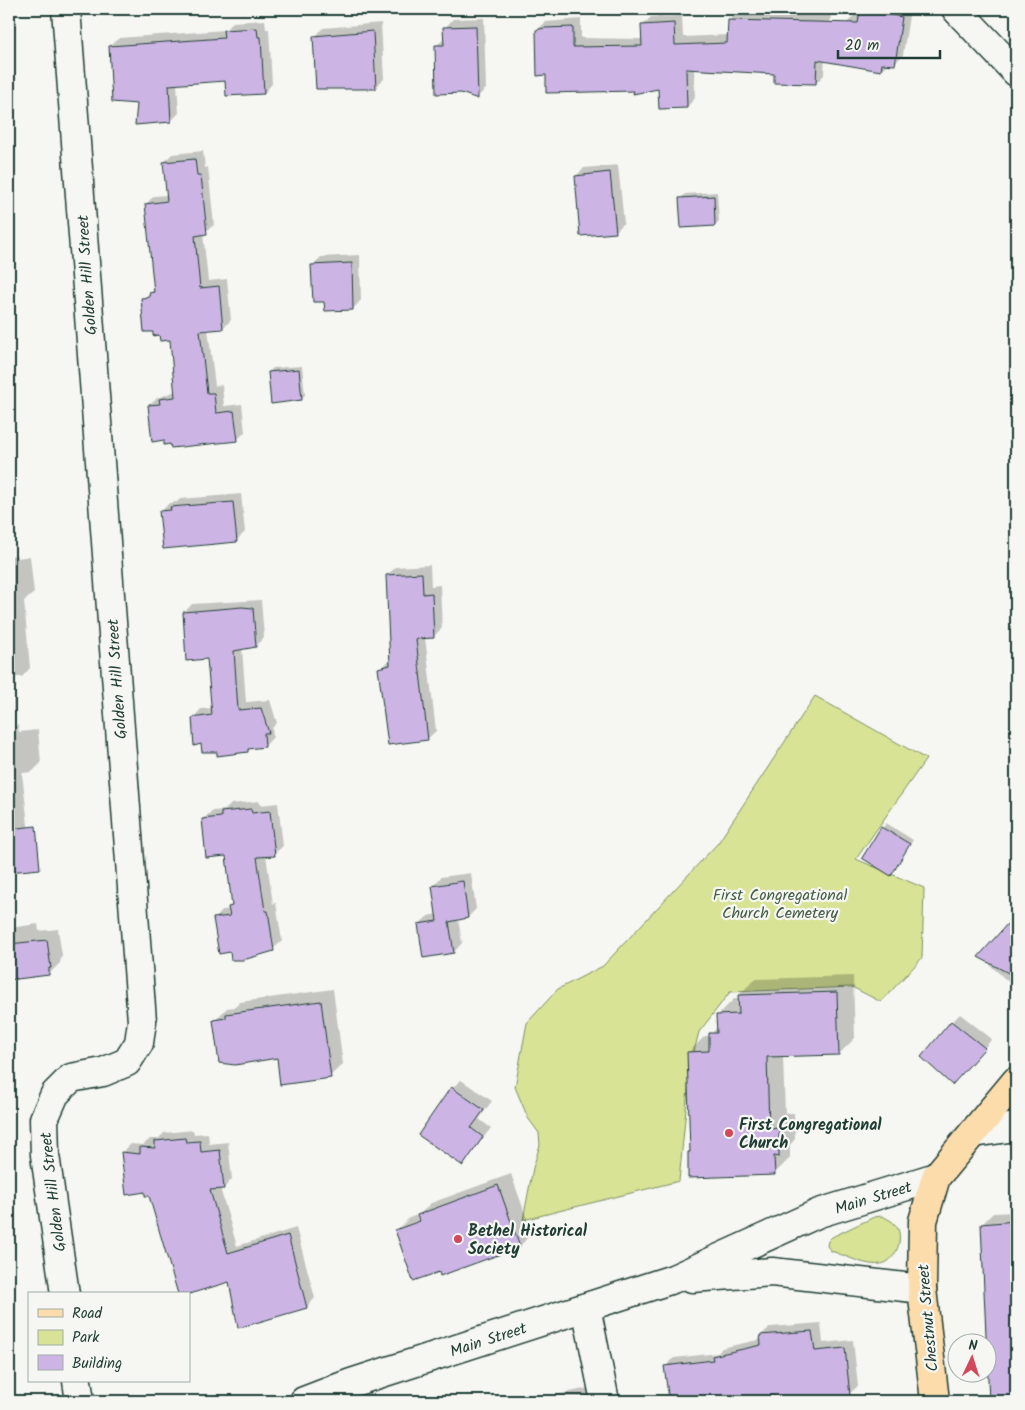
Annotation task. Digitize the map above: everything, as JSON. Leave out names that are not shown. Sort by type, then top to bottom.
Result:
[{"type":"main road","points":[[936,1177],[1016,1081]]},
{"type":"main road","name":"Chestnut Street","points":[[935,1401],[922,1289],[923,1221],[936,1177]]},
{"type":"street","name":"Golden Hill Street","points":[[65,1292],[45,1155],[44,1120],[55,1094],[71,1078],[102,1072],[127,1062],[139,1042],[142,1021],[66,9]]},
{"type":"street","points":[[956,9],[1016,72]]},
{"type":"street","points":[[973,1133],[1016,1127]]},
{"type":"street","name":"Main Street","points":[[304,1401],[351,1383],[673,1279],[819,1214],[936,1177]]},
{"type":"street","name":"Main Street","points":[[673,1279],[772,1272],[922,1289]]},
{"type":"street","points":[[586,1307],[605,1401]]},
{"type":"street","points":[[77,1382],[80,1401]]},
{"type":"green space","name":"First Congregational Church Cemetery","points":[[815,696],[926,759],[856,859],[924,888],[922,958],[881,1002],[852,987],[730,992],[699,1032],[690,1067],[679,1181],[523,1220],[533,1168],[540,1145],[539,1133],[528,1118],[515,1087],[527,1023],[558,989],[603,966],[718,843]]},
{"type":"green space","points":[[882,1216],[895,1224],[899,1234],[897,1250],[886,1262],[869,1264],[831,1251],[827,1246],[828,1241],[832,1237],[874,1217]]},
{"type":"building","points":[[860,10],[902,17],[895,65],[882,64],[881,71],[817,60],[816,84],[774,83],[774,74],[686,69],[687,108],[659,109],[658,89],[633,94],[634,91],[546,93],[546,75],[537,76],[536,30],[544,28],[573,27],[573,47],[642,46],[641,25],[674,23],[675,45],[727,43],[728,20],[858,23]]},
{"type":"building","points":[[476,26],[478,99],[461,93],[436,94],[435,45],[444,45],[443,27]]},
{"type":"building","points":[[257,28],[258,37],[261,37],[264,94],[226,96],[225,81],[169,85],[171,122],[135,125],[137,104],[112,102],[109,46],[224,38],[223,30]]},
{"type":"building","points":[[373,31],[376,89],[316,89],[313,36]]},
{"type":"building","points":[[195,159],[197,175],[201,175],[207,234],[195,236],[200,288],[219,286],[223,329],[200,331],[207,393],[214,393],[216,413],[234,411],[238,441],[171,448],[170,444],[164,445],[164,440],[152,442],[148,405],[160,404],[159,399],[175,397],[170,340],[160,341],[159,335],[153,336],[153,332],[144,332],[141,298],[150,297],[149,293],[154,292],[145,204],[167,201],[163,162]]},
{"type":"building","points":[[610,172],[616,233],[580,236],[575,176]]},
{"type":"building","points":[[714,196],[715,226],[681,228],[679,198]]},
{"type":"building","points":[[352,263],[353,310],[325,311],[324,302],[313,302],[311,265]]},
{"type":"building","points":[[299,369],[302,400],[271,404],[268,372]]},
{"type":"building","points":[[233,502],[237,542],[163,549],[159,511],[171,510],[170,507]]},
{"type":"building","points":[[422,573],[423,594],[432,593],[434,638],[416,639],[428,740],[388,745],[378,668],[390,665],[386,575]]},
{"type":"building","points":[[242,607],[253,608],[256,647],[234,651],[238,710],[261,708],[269,733],[264,733],[265,747],[248,749],[248,752],[217,756],[217,752],[202,752],[201,744],[194,746],[192,718],[212,715],[207,659],[186,661],[183,612]]},
{"type":"building","points":[[251,809],[252,813],[270,811],[275,856],[257,857],[265,911],[268,911],[274,951],[243,960],[231,960],[230,952],[219,954],[213,918],[230,916],[228,907],[232,906],[226,856],[206,858],[202,819],[221,817],[221,812]]},
{"type":"building","points":[[36,826],[40,869],[9,872],[9,829]]},
{"type":"building","points":[[881,827],[910,844],[891,876],[862,858]]},
{"type":"building","points":[[463,881],[468,918],[449,922],[454,953],[423,958],[418,924],[437,921],[432,886]]},
{"type":"building","points":[[1016,914],[1016,977],[978,957]]},
{"type":"building","points":[[47,940],[51,968],[49,968],[49,975],[9,980],[9,944]]},
{"type":"building","points":[[837,992],[839,1055],[767,1057],[769,1129],[779,1128],[779,1157],[774,1156],[775,1175],[688,1178],[688,1152],[690,1152],[687,1052],[709,1051],[709,1033],[717,1033],[716,1015],[739,1014],[738,995]]},
{"type":"building","points":[[321,1001],[331,1078],[280,1085],[277,1058],[235,1065],[219,1063],[213,1020],[226,1018],[226,1014]]},
{"type":"building","points":[[951,1021],[985,1048],[952,1085],[921,1057]]},
{"type":"building","points":[[451,1087],[484,1110],[471,1128],[483,1137],[463,1166],[418,1135]]},
{"type":"building","points":[[185,1138],[186,1142],[200,1141],[201,1152],[220,1150],[224,1189],[210,1190],[228,1253],[288,1235],[307,1308],[238,1328],[229,1282],[190,1294],[190,1292],[177,1292],[149,1196],[145,1196],[145,1192],[126,1195],[121,1152],[140,1154],[140,1147],[155,1148],[155,1141]]},
{"type":"building","name":"Bethel Historical Society","points":[[498,1185],[520,1247],[440,1276],[439,1272],[413,1281],[395,1230],[420,1221],[417,1215]]},
{"type":"building","points":[[1016,1221],[1016,1401],[989,1401],[988,1382],[998,1382],[998,1332],[986,1332],[981,1224]]},
{"type":"building","points":[[812,1331],[815,1351],[845,1348],[850,1396],[799,1401],[669,1401],[664,1366],[713,1360],[712,1356],[761,1345],[760,1335]]},
{"type":"place","name":"First Congregational Church","points":[[729,1133]]},
{"type":"place","name":"Bethel Historical Society","points":[[458,1239]]}]
